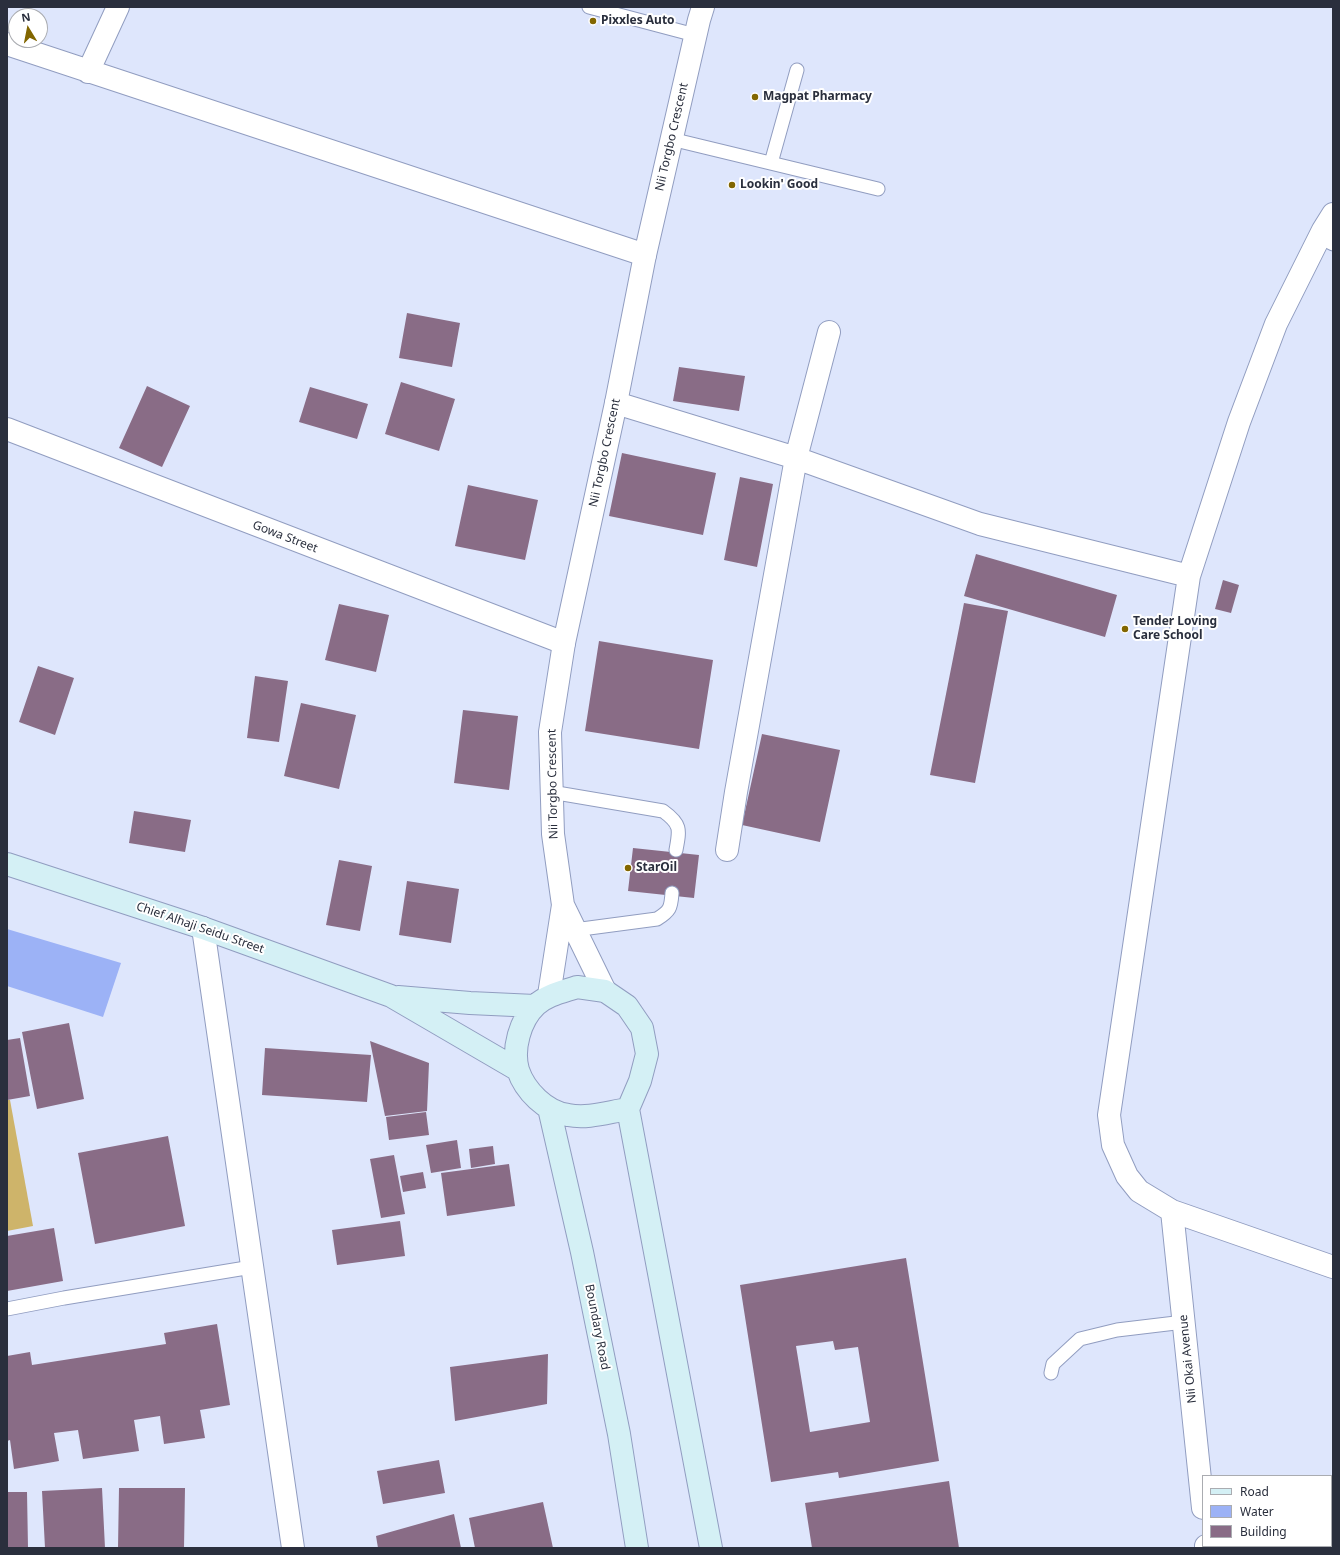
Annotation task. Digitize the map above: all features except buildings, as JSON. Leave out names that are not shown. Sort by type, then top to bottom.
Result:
[{"type":"main road","name":"Chief Alhaji Seidu Street","points":[[7,864],[203,928],[391,996],[518,1070]]},
{"type":"main road","points":[[628,1109],[586,1117],[567,1115],[549,1108],[530,1092],[518,1070],[516,1047],[522,1025],[542,1001],[577,987],[605,991],[627,1006],[642,1028],[647,1054],[640,1081],[628,1109],[711,1548]]},
{"type":"main road","name":"Chief Alhaji Seidu Street","points":[[391,996],[470,1003],[542,1001]]},
{"type":"main road","name":"Boundary Road","points":[[549,1108],[582,1252],[619,1434],[637,1548]]},
{"type":"street","points":[[88,72],[118,7]]},
{"type":"street","name":"Nii Torgbo Crescent","points":[[563,905],[553,834],[550,732],[564,643],[616,403],[645,255],[695,35],[703,7]]},
{"type":"street","points":[[7,44],[645,255]]},
{"type":"street","points":[[1331,1260],[1227,1231],[1172,1211],[1139,1191],[1127,1176],[1113,1145],[1110,1116],[1189,576],[1239,422],[1276,324],[1326,240],[1333,214]]},
{"type":"street","points":[[727,850],[796,458],[830,332]]},
{"type":"street","points":[[616,403],[796,458],[980,524],[1189,576]]},
{"type":"street","name":"Gowa Street","points":[[7,429],[564,643]]},
{"type":"street","points":[[563,905],[605,991]]},
{"type":"street","points":[[542,1001],[563,905]]},
{"type":"street","points":[[203,928],[293,1548]]},
{"type":"street","name":"Nii Okai Avenue","points":[[1172,1211],[1202,1498]]},
{"type":"lane","points":[[588,7],[695,35]]},
{"type":"lane","points":[[771,164],[797,70]]},
{"type":"lane","points":[[671,139],[878,189]]},
{"type":"lane","points":[[551,792],[663,811],[675,820],[679,834],[676,850]]},
{"type":"lane","points":[[574,930],[657,919],[666,914],[671,906],[672,893]]},
{"type":"lane","points":[[7,1308],[252,1267]]},
{"type":"lane","points":[[1051,1372],[1054,1364],[1080,1339],[1117,1330],[1184,1322]]},
{"type":"shaded area","points":[[7,1100],[10,1100],[33,1226],[7,1231]]},
{"type":"water","points":[[7,929],[121,963],[103,1017],[7,986]]},
{"type":"place","name":"Pixxles Auto","points":[[593,21]]},
{"type":"place","name":"Magpat Pharmacy","points":[[755,97]]},
{"type":"place","name":"Lookin' Good","points":[[732,185]]},
{"type":"place","name":"Tender Loving Care School","points":[[1125,629]]},
{"type":"place","name":"StarOil","points":[[628,868]]}]
